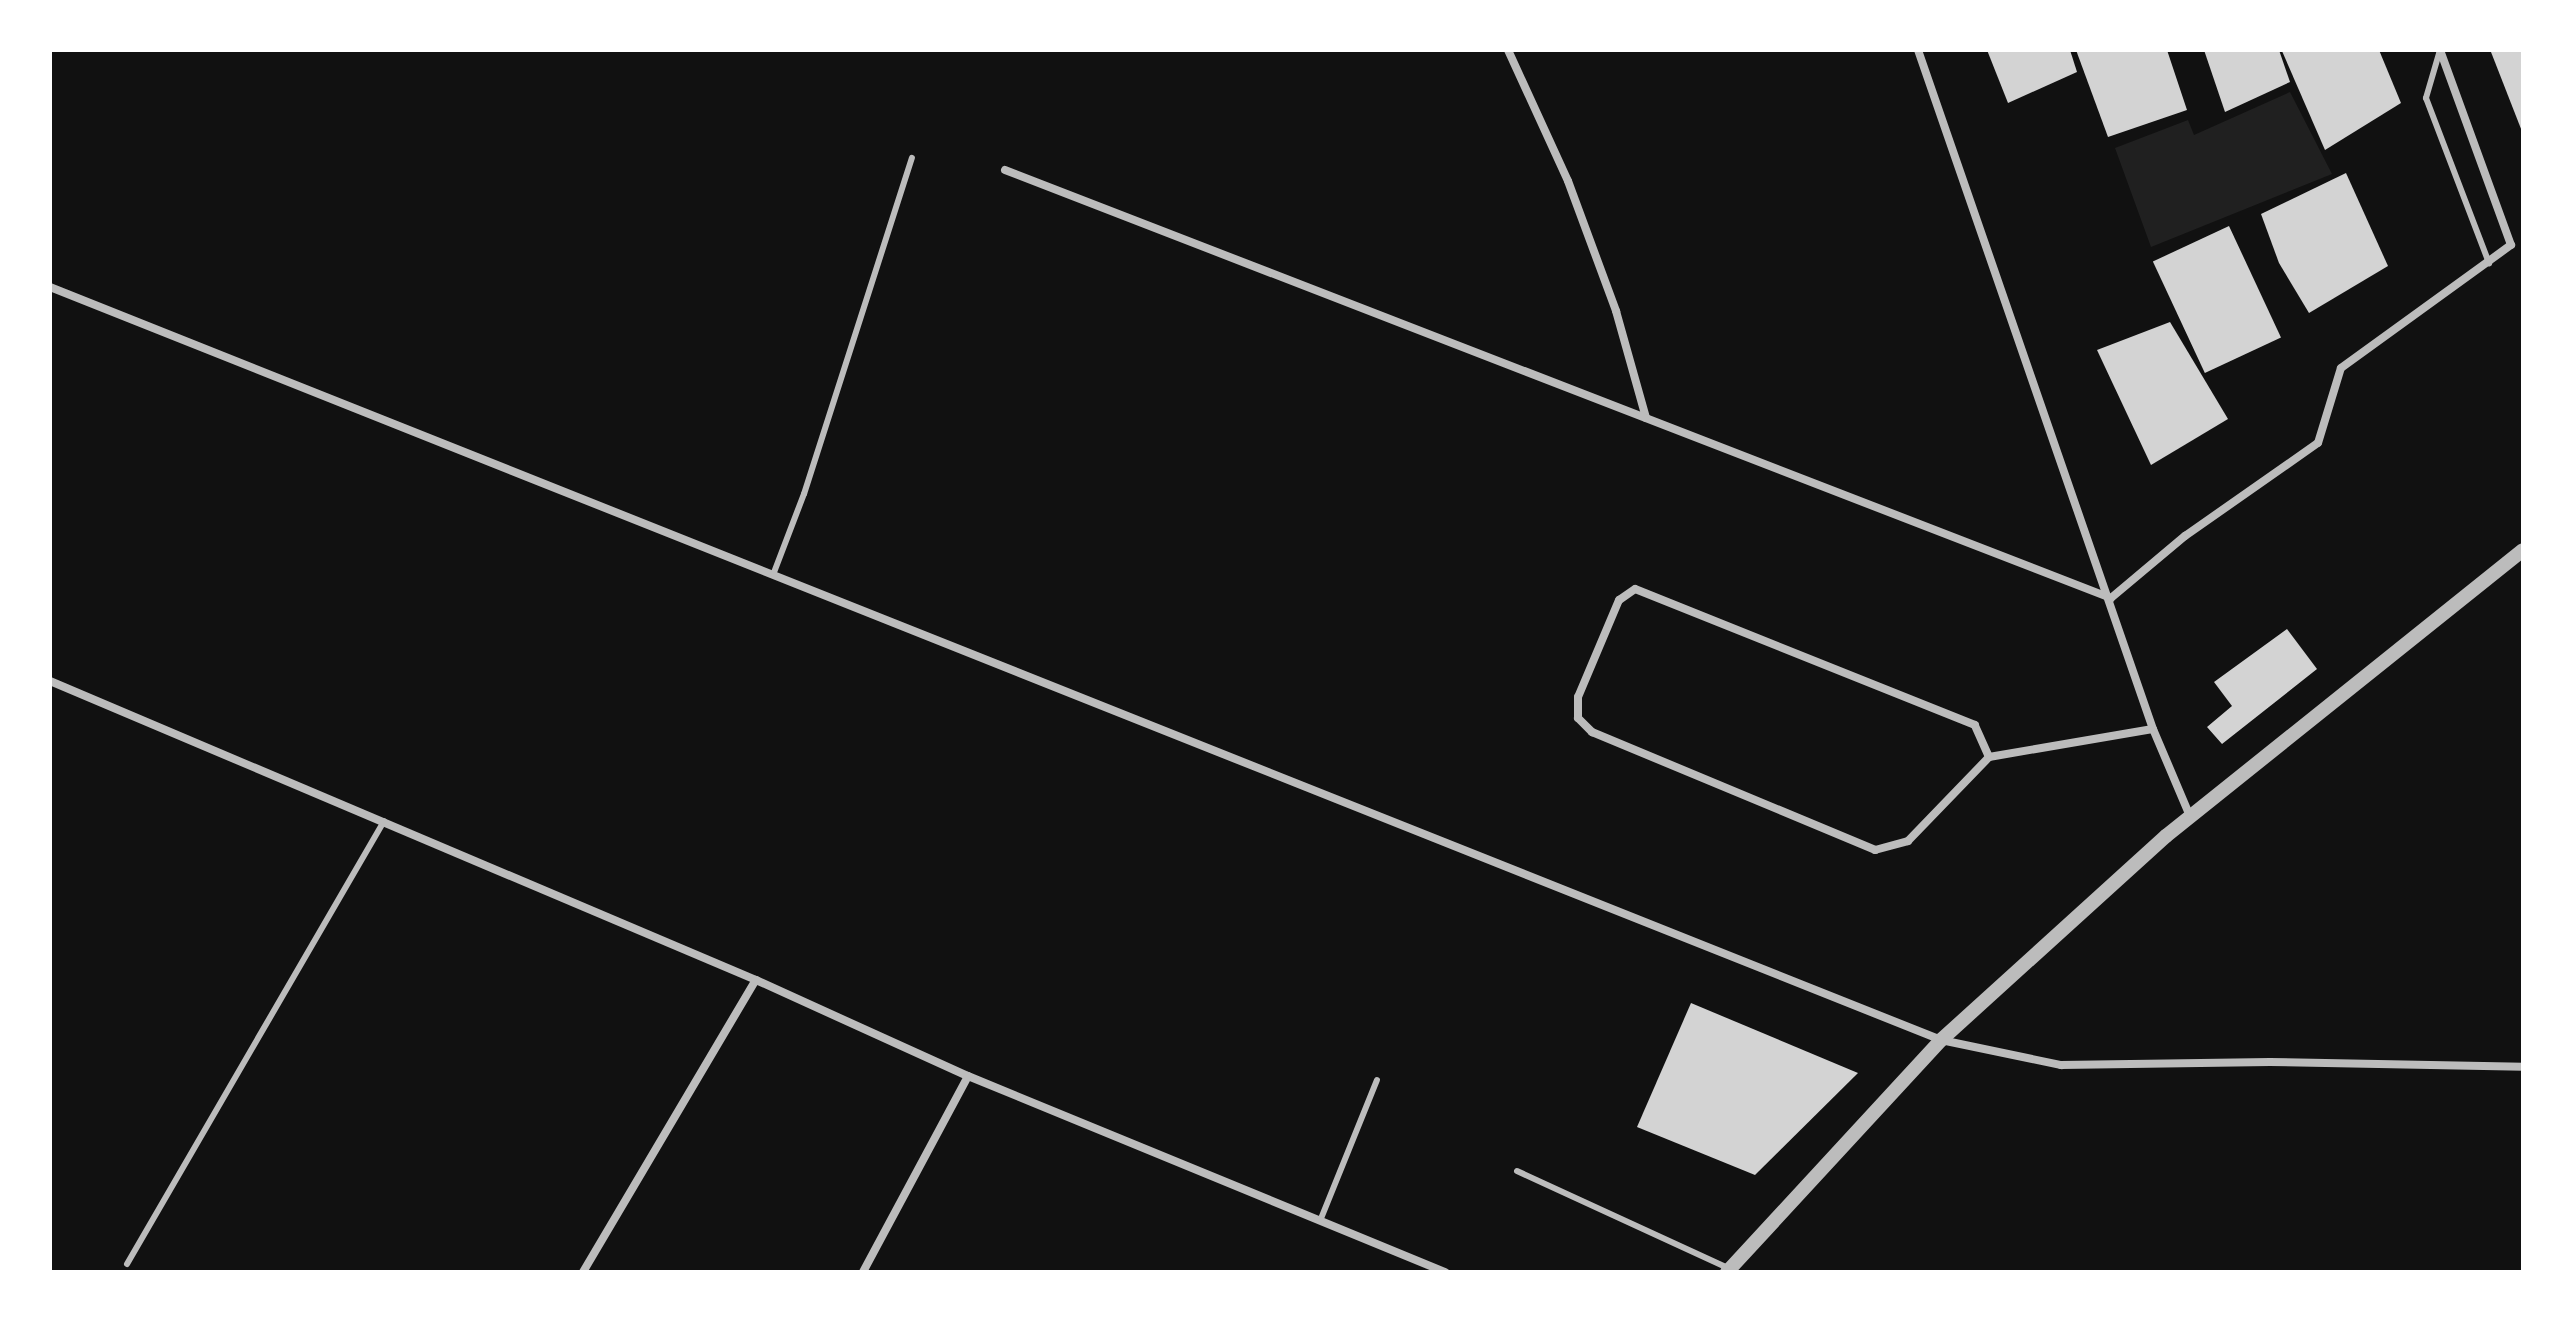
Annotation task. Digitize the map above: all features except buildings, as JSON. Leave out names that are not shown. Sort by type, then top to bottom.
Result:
[{"type":"street","points":[[1508,50],[1568,181],[1616,311],[1646,418]]},
{"type":"street","points":[[1918,50],[2111,598],[2153,729],[2190,816]]},
{"type":"street","points":[[2111,598],[2185,536],[2318,443],[2341,368],[2511,245],[2440,50]]},
{"type":"street","points":[[1005,170],[2111,598]]},
{"type":"street","points":[[50,287],[1941,1040],[2061,1065],[2270,1062],[2523,1067]]},
{"type":"street","points":[[1728,1270],[1941,1040],[2190,816],[2523,550]]},
{"type":"street","points":[[1989,757],[1975,725],[1635,589],[1619,600],[1578,697],[1578,718],[1592,732],[1875,850],[1908,841],[1989,757],[2153,729]]},
{"type":"street","points":[[50,681],[756,980],[968,1076],[1445,1272]]},
{"type":"street","points":[[583,1272],[756,980]]},
{"type":"street","points":[[863,1272],[968,1076]]},
{"type":"lane","points":[[2440,50],[2426,98],[2489,263]]},
{"type":"lane","points":[[773,575],[804,494],[912,158]]},
{"type":"lane","points":[[127,1264],[384,821]]},
{"type":"lane","points":[[1320,1221],[1377,1080]]},
{"type":"lane","points":[[1517,1171],[1728,1270]]},
{"type":"shaded area","points":[[2290,92],[2332,174],[2151,247],[2115,148],[2188,120],[2194,135]]}]
